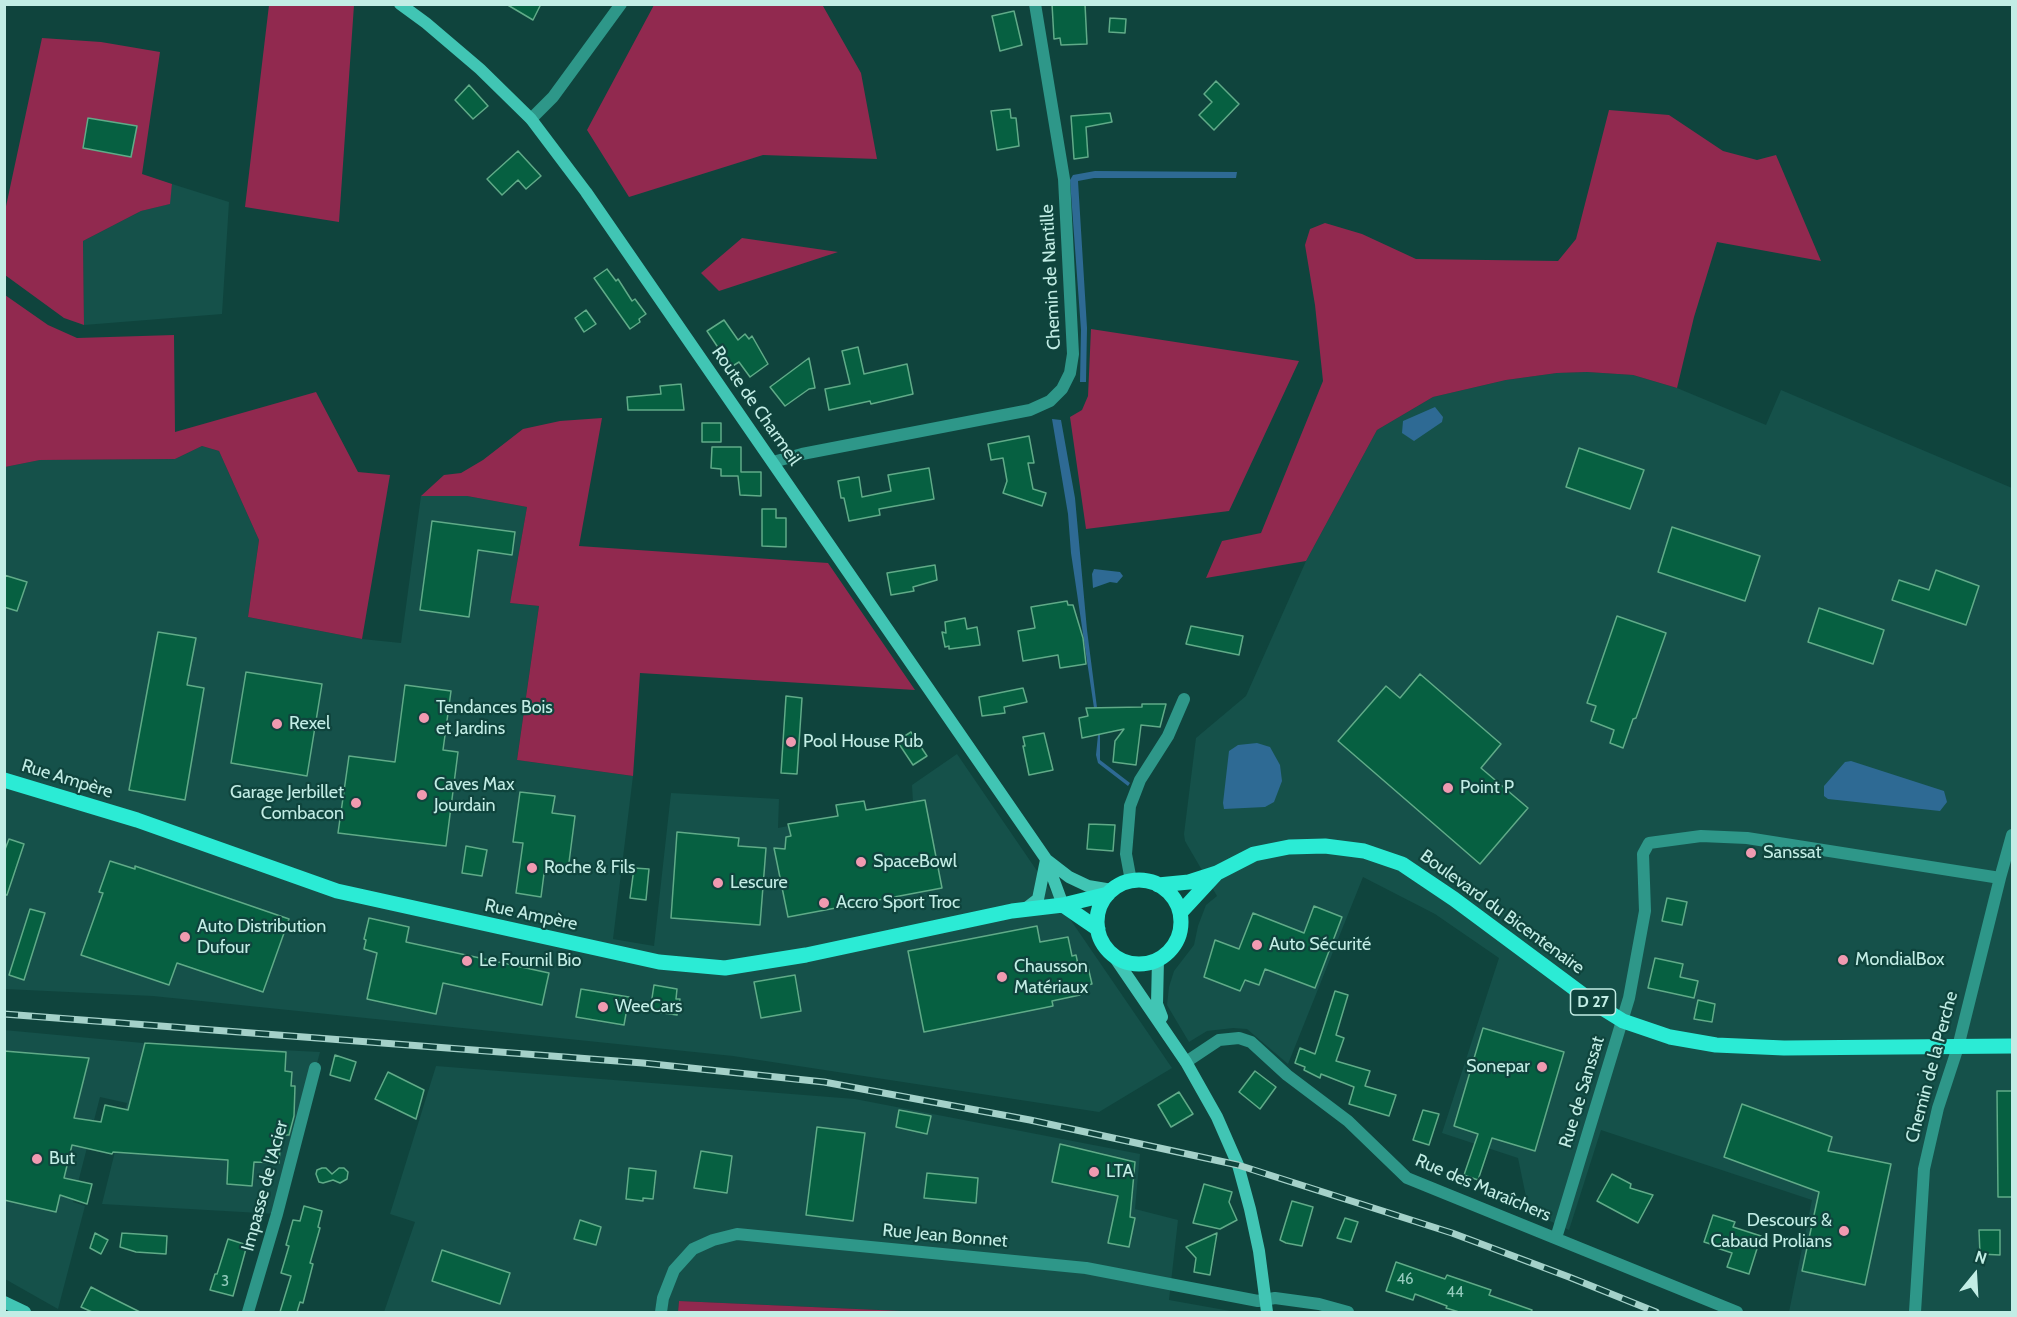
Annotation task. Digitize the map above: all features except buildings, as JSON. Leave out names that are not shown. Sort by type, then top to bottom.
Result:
[{"type":"main road","name":"Route de Charmeil","points":[[400,4],[480,69],[531,119],[586,192],[1046,859],[1063,905]]},
{"type":"main road","name":"Rue Ampère","points":[[4,780],[137,820],[338,891],[659,962],[725,968],[806,956],[1025,909],[1063,905],[1110,892]]},
{"type":"main road","name":"Boulevard du Bicentenaire","points":[[1158,885],[1188,882],[1217,873],[1254,854],[1289,847],[1325,846],[1364,851],[1402,864],[1454,899],[1594,1003],[1623,1021],[1670,1037],[1716,1045],[1784,1048],[2013,1046]]},
{"type":"main road","name":"Route de Charmeil","points":[[1046,859],[1069,877],[1088,886],[1110,892]]},
{"type":"main road","points":[[1025,909],[1038,898],[1046,859]]},
{"type":"main road","name":"Boulevard du Bicentenaire","points":[[1180,913],[1217,873]]},
{"type":"main road","points":[[1113,955],[1124,961],[1147,963],[1169,951],[1177,940],[1180,913],[1176,902],[1168,892],[1145,880],[1131,881],[1110,892],[1101,904],[1097,916],[1098,929],[1106,948],[1186,1062],[1217,1117],[1238,1165],[1251,1209],[1267,1312]]},
{"type":"main road","points":[[1063,905],[1098,929]]},
{"type":"main road","points":[[1158,959],[1156,1004],[1170,1038]]},
{"type":"main road","points":[[4,1302],[25,1312]]},
{"type":"street","points":[[531,119],[553,97],[621,4]]},
{"type":"street","name":"Chemin de Nantille","points":[[773,462],[802,454],[1030,410],[1050,401],[1062,389],[1070,373],[1073,354],[1064,178],[1035,4]]},
{"type":"street","points":[[1131,881],[1126,854],[1130,806],[1140,780],[1168,736],[1184,699]]},
{"type":"street","name":"Chemin de la Perche","points":[[1915,1312],[1924,1169],[1938,1108],[1958,1047],[2013,835]]},
{"type":"street","name":"Rue de Sanssat","points":[[1556,1238],[1629,998],[1645,910],[1643,854],[1649,843],[1701,836],[1747,837],[2000,878]]},
{"type":"street","name":"Rue des Maraîchers","points":[[1186,1062],[1219,1040],[1239,1038],[1251,1042],[1287,1075],[1348,1121],[1407,1178],[1737,1312]]},
{"type":"street","name":"Impasse de l'Acier","points":[[248,1312],[315,1068]]},
{"type":"street","name":"Rue Jean Bonnet","points":[[661,1312],[663,1298],[674,1270],[693,1250],[713,1240],[737,1234],[1086,1268],[1258,1300],[1275,1299],[1319,1304],[1348,1312]]},
{"type":"shaded area","points":[[817,4],[823,6],[861,73],[877,159],[763,155],[629,197],[587,130],[654,5]]},
{"type":"shaded area","points":[[269,5],[354,5],[339,222],[245,207]]},
{"type":"shaded area","points":[[42,38],[101,42],[160,52],[142,174],[172,184],[170,204],[141,211],[83,241],[84,325],[64,318],[5,275],[5,211]]},
{"type":"shaded area","points":[[1609,110],[1669,115],[1723,151],[1757,160],[1776,155],[1821,261],[1717,242],[1694,317],[1677,388],[1633,375],[1557,373],[1506,380],[1433,397],[1377,430],[1306,561],[1206,578],[1222,541],[1261,533],[1323,381],[1315,305],[1305,245],[1310,229],[1325,223],[1362,234],[1416,259],[1558,261],[1576,239]]},
{"type":"shaded area","points":[[1095,171],[1237,172],[1236,178],[1094,178],[1078,181],[1087,328],[1086,382],[1080,382],[1081,330],[1070,180],[1073,175]]},
{"type":"shaded area","points":[[172,184],[229,202],[222,314],[84,325],[83,241],[141,211],[169,204]]},
{"type":"shaded area","points":[[742,238],[838,252],[719,291],[701,273]]},
{"type":"shaded area","points":[[5,295],[48,325],[77,338],[174,335],[175,432],[316,392],[358,472],[390,475],[362,639],[248,617],[259,540],[219,451],[202,446],[175,459],[40,460],[5,467]]},
{"type":"shaded area","points":[[1091,329],[1299,361],[1229,511],[1086,529],[1070,417],[1082,410],[1088,396]]},
{"type":"shaded area","points":[[1557,373],[1633,375],[1677,388],[1766,425],[1781,390],[2012,488],[2012,1312],[1789,1312],[1812,1200],[1601,1130],[1569,1230],[1529,1211],[1518,1158],[1442,1133],[1499,958],[1435,914],[1363,877],[1288,1064],[1247,1029],[1207,1031],[1189,1042],[1167,1005],[1174,971],[1194,945],[1206,905],[1217,896],[1185,841],[1184,834],[1196,738],[1246,696],[1306,561],[1377,430],[1433,397],[1506,380]]},
{"type":"shaded area","points":[[1435,407],[1443,417],[1442,422],[1414,441],[1402,433],[1403,421]]},
{"type":"shaded area","points":[[602,418],[579,546],[828,563],[915,690],[640,673],[633,776],[517,760],[539,606],[510,603],[527,507],[467,496],[421,496],[444,475],[461,473],[483,460],[523,429],[560,421]]},
{"type":"shaded area","points":[[1052,419],[1061,420],[1075,498],[1087,630],[1100,731],[1100,760],[1130,783],[1128,786],[1098,763],[1096,755],[1098,735],[1071,553],[1068,514]]},
{"type":"shaded area","points":[[202,446],[219,451],[259,540],[248,617],[362,639],[401,643],[421,496],[467,496],[527,507],[510,603],[539,606],[517,760],[633,776],[613,939],[654,946],[671,793],[779,799],[778,828],[913,802],[912,785],[957,754],[1172,1068],[1099,1112],[733,1056],[153,996],[5,989],[5,467],[40,460],[175,459]]},
{"type":"shaded area","points":[[1094,569],[1120,572],[1123,576],[1117,583],[1110,582],[1093,588]]},
{"type":"shaded area","points":[[1257,743],[1270,747],[1280,765],[1282,781],[1274,802],[1265,807],[1224,809],[1229,751],[1238,745]]},
{"type":"shaded area","points":[[1851,761],[1944,791],[1947,802],[1940,811],[1828,799],[1824,796],[1824,786],[1845,762]]},
{"type":"shaded area","points":[[4,1030],[143,1043],[320,1052],[277,1214],[102,1204],[127,1103],[100,1097],[73,1202],[85,1206],[58,1309],[5,1279]]},
{"type":"shaded area","points":[[436,1066],[855,1099],[1140,1154],[1135,1209],[1178,1220],[1169,1300],[1236,1312],[923,1312],[679,1301],[678,1312],[384,1312],[415,1222],[390,1214]]},
{"type":"shaded area","points":[[679,1301],[923,1312],[678,1312]]},
{"type":"railway","points":[[4,1014],[643,1063],[824,1082],[1030,1120],[1238,1165],[1452,1233],[1656,1312]]},
{"type":"place","name":"Tendances Bois et Jardins","points":[[424,718]]},
{"type":"place","name":"Rexel","points":[[277,724]]},
{"type":"place","name":"Pool House Pub","points":[[791,742]]},
{"type":"place","name":"Point P","points":[[1448,788]]},
{"type":"place","name":"Caves Max Jourdain","points":[[422,795]]},
{"type":"place","name":"Garage Jerbillet Combacon","points":[[356,803]]},
{"type":"place","name":"Sanssat","points":[[1751,853]]},
{"type":"place","name":"SpaceBowl","points":[[861,862]]},
{"type":"place","name":"Roche & Fils","points":[[532,868]]},
{"type":"place","name":"Lescure","points":[[718,883]]},
{"type":"place","name":"Accro Sport Troc","points":[[824,903]]},
{"type":"place","name":"Auto Distribution Dufour","points":[[185,937]]},
{"type":"place","name":"Auto Sécurité","points":[[1257,945]]},
{"type":"place","name":"MondialBox","points":[[1843,960]]},
{"type":"place","name":"Le Fournil Bio","points":[[467,961]]},
{"type":"place","name":"Chausson Matériaux","points":[[1002,977]]},
{"type":"place","name":"WeeCars","points":[[603,1007]]},
{"type":"place","name":"Sonepar","points":[[1542,1067]]},
{"type":"place","name":"But","points":[[37,1159]]},
{"type":"place","name":"LTA","points":[[1094,1172]]},
{"type":"place","name":"Descours & Cabaud Prolians","points":[[1844,1231]]}]
